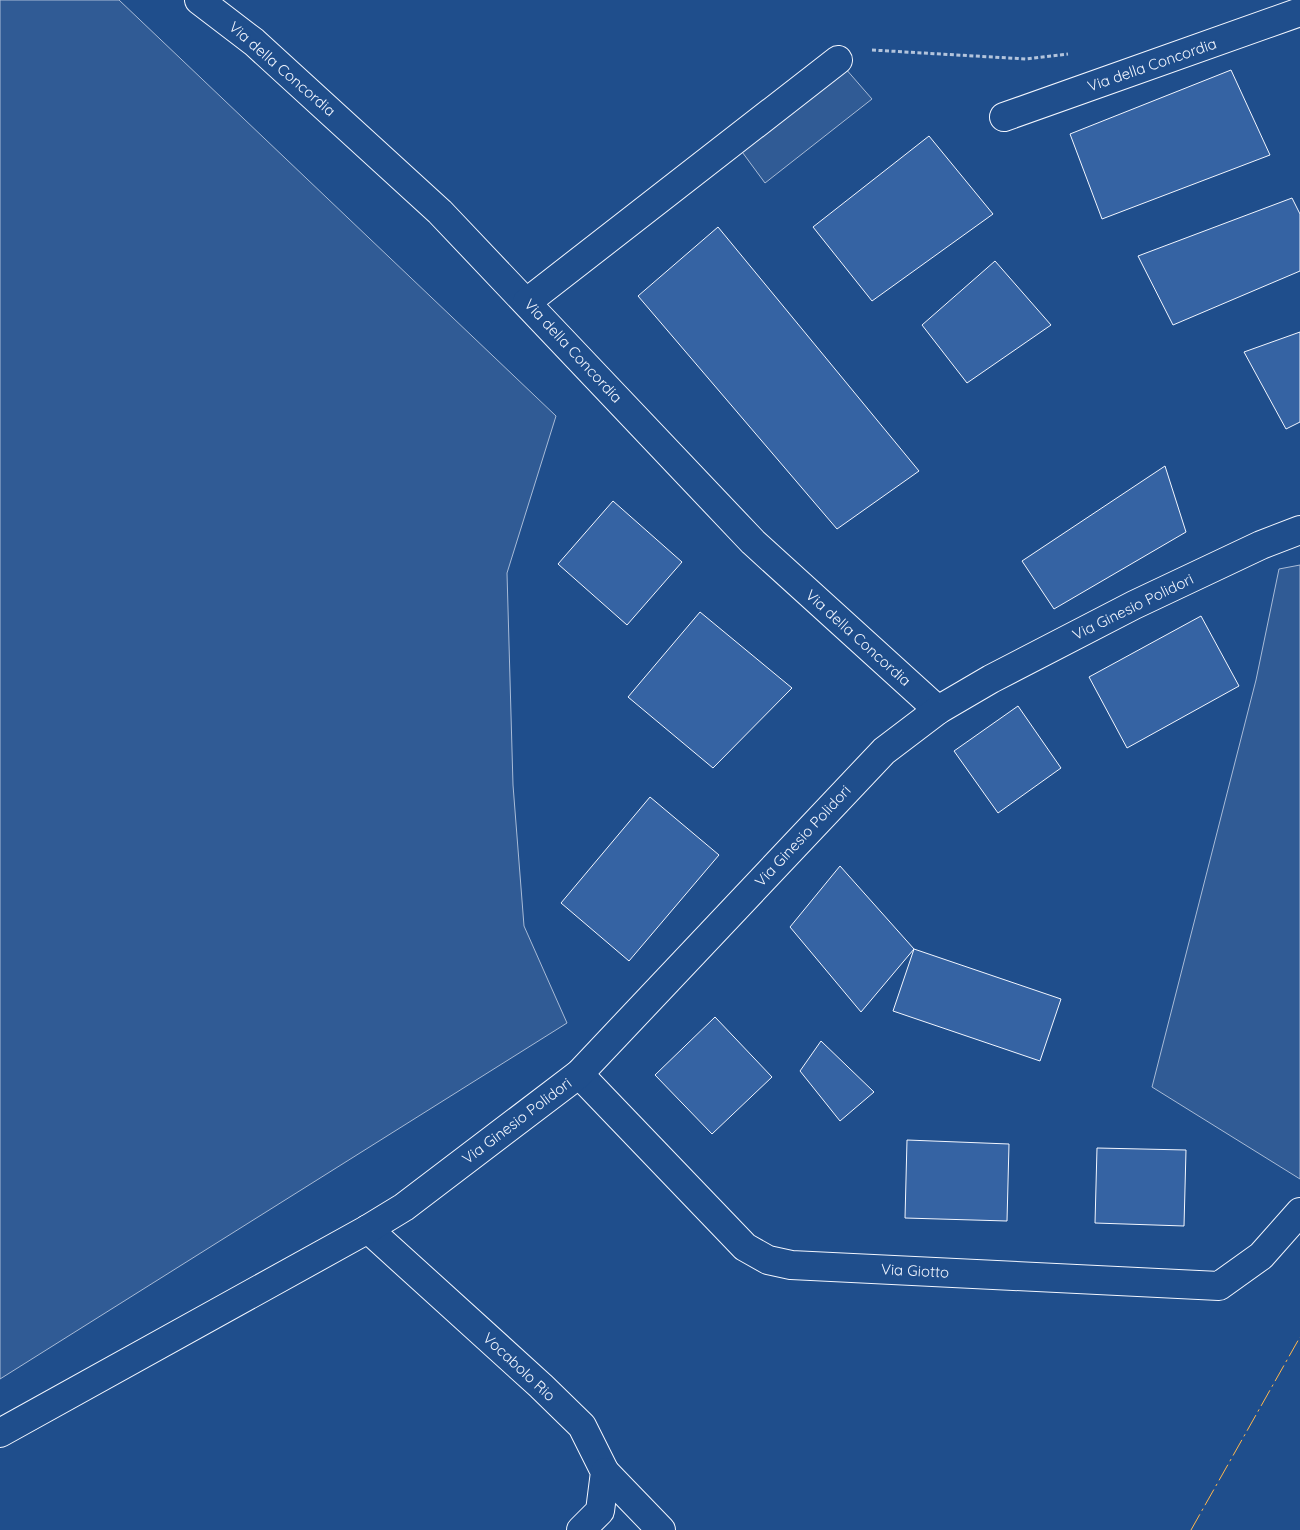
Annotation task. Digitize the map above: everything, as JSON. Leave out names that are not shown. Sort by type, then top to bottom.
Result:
[{"type":"street","name":"Via della Concordia","points":[[199,0],[254,42],[440,212],[753,542],[938,710]]},
{"type":"street","name":"Via della Concordia","points":[[1004,117],[1300,12]]},
{"type":"street","points":[[527,302],[838,60]]},
{"type":"street","name":"Via Ginesio Polidori","points":[[0,1432],[368,1230],[404,1207],[579,1074],[884,751],[938,710],[991,679],[1134,604],[1261,545],[1300,530]]},
{"type":"street","name":"Via Giotto","points":[[579,1074],[745,1247],[768,1260],[791,1265],[1219,1286],[1261,1256],[1300,1212]]},
{"type":"street","name":"Vocabolo Rio","points":[[368,1230],[541,1386],[582,1426],[605,1472],[661,1530]]},
{"type":"street","points":[[581,1530],[600,1510],[605,1472]]},
{"type":"path","points":[[838,60],[874,50],[1026,58],[1074,54]]},
{"type":"shaded area","points":[[0,0],[119,0],[556,416],[507,573],[513,785],[524,926],[567,1023],[0,1379]]},
{"type":"shaded area","points":[[838,60],[872,99],[765,183],[734,141]]},
{"type":"shaded area","points":[[1300,565],[1300,1179],[1152,1087],[1256,680],[1279,569]]},
{"type":"building","points":[[1231,70],[1270,155],[1102,219],[1070,134]]},
{"type":"building","points":[[929,136],[993,214],[872,301],[813,227]]},
{"type":"building","points":[[1292,198],[1300,214],[1300,271],[1173,325],[1138,256]]},
{"type":"building","points":[[718,227],[919,471],[837,529],[638,296]]},
{"type":"building","points":[[995,261],[1051,325],[967,383],[922,325]]},
{"type":"building","points":[[1300,332],[1300,422],[1286,429],[1244,352]]},
{"type":"building","points":[[1165,466],[1186,532],[1054,609],[1022,561]]},
{"type":"building","points":[[613,501],[682,562],[627,625],[558,564]]},
{"type":"building","points":[[700,612],[792,688],[713,768],[628,697]]},
{"type":"building","points":[[1201,616],[1239,686],[1127,748],[1089,677]]},
{"type":"building","points":[[1018,706],[1061,768],[998,813],[954,751]]},
{"type":"building","points":[[650,797],[719,855],[629,961],[561,903]]},
{"type":"building","points":[[840,866],[914,949],[861,1012],[790,927]]},
{"type":"building","points":[[914,949],[1061,999],[1040,1061],[893,1011]]},
{"type":"building","points":[[715,1017],[772,1077],[712,1134],[655,1075]]},
{"type":"building","points":[[821,1041],[874,1092],[840,1121],[800,1071]]},
{"type":"building","points":[[907,1140],[1009,1144],[1007,1221],[905,1218]]},
{"type":"building","points":[[1097,1148],[1186,1150],[1184,1226],[1095,1223]]},
{"type":"power","points":[[1191,1530],[1300,1337]]}]
